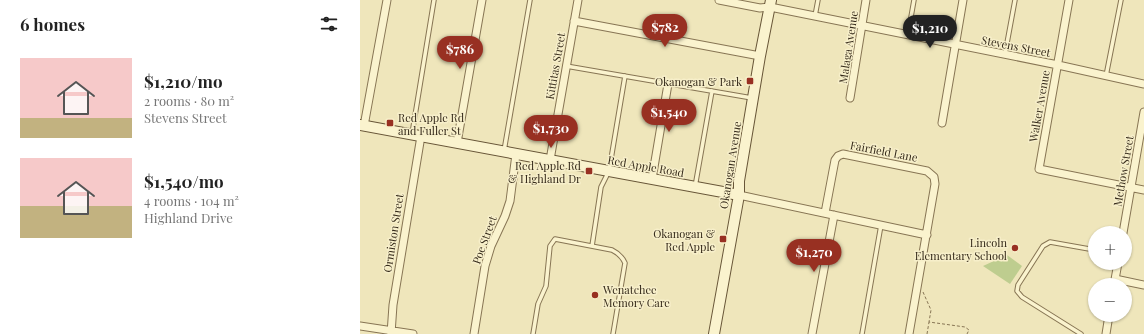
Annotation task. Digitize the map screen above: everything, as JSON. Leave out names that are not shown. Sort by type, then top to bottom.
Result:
[{"type":"street","points":[[362,126],[387,0]]},
{"type":"street","points":[[457,143],[482,0]]},
{"type":"street","name":"Kittitas Street","points":[[550,160],[578,0]]},
{"type":"street","name":"Stevens Street","points":[[721,0],[760,8],[770,3],[815,16],[1144,84]]},
{"type":"street","name":"Malaga Avenue","points":[[850,98],[866,0]]},
{"type":"street","points":[[942,123],[963,0]]},
{"type":"street","name":"Walker Avenue","points":[[1069,0],[1039,169],[1131,187]]},
{"type":"street","name":"Okanogan Avenue","points":[[714,334],[739,195],[753,98],[770,3]]},
{"type":"street","points":[[574,21],[760,56]]},
{"type":"street","points":[[652,179],[668,84]]},
{"type":"street","name":"Methow Street","points":[[1124,226],[1144,112]]},
{"type":"street","name":"Red Apple Road","points":[[362,126],[739,195],[926,235]]},
{"type":"street","name":"Ormiston Street","points":[[391,333],[393,305],[416,136]]},
{"type":"street","name":"Poe Street","points":[[474,334],[485,266],[491,246],[505,216],[510,201],[516,154]]},
{"type":"street","name":"Fairfield Lane","points":[[825,213],[835,160],[838,156],[843,154],[927,171],[934,177],[935,184],[926,235]]},
{"type":"street","points":[[1131,187],[1144,190]]},
{"type":"street","points":[[812,334],[834,215]]},
{"type":"street","points":[[909,334],[926,235]]},
{"type":"street","points":[[1132,284],[1144,285]]},
{"type":"street","points":[[1106,334],[1108,322]]},
{"type":"street","points":[[360,326],[391,333],[412,334]]},
{"type":"lane","points":[[416,136],[434,0]]},
{"type":"lane","points":[[504,152],[530,0]]},
{"type":"lane","points":[[815,16],[818,0]]},
{"type":"lane","points":[[908,35],[914,0]]},
{"type":"lane","points":[[1005,55],[1015,0]]},
{"type":"lane","points":[[1106,76],[1121,0]]},
{"type":"lane","points":[[566,66],[753,98]]},
{"type":"lane","points":[[592,246],[601,187],[609,171],[625,76]]},
{"type":"lane","points":[[695,187],[712,91]]},
{"type":"lane","points":[[862,334],[881,225]]},
{"type":"lane","points":[[533,334],[538,304],[546,286],[550,246],[555,239],[612,250],[623,258],[625,263],[613,334]]},
{"type":"lane","points":[[1081,334],[1022,297],[1017,291],[1018,285],[1043,246],[1047,243],[1050,242],[1088,249]]},
{"type":"path","points":[[919,280],[931,310],[927,334]]},
{"type":"path","points":[[929,322],[965,327],[969,330],[966,334]]},
{"type":"green space","points":[[1007,255],[1022,266],[1010,284],[983,266]]},
{"type":"place","name":"Okanogan & Park","points":[[750,81]]},
{"type":"place","name":"Red Apple Rd and Fuller St","points":[[390,123]]},
{"type":"place","name":"Red Apple Rd & Highland Dr","points":[[589,171]]},
{"type":"place","name":"Okanogan & Red Apple","points":[[723,239]]},
{"type":"place","name":"Lincoln Elementary School","points":[[1015,248]]},
{"type":"place","name":"Wenatchee Memory Care","points":[[595,295]]}]
